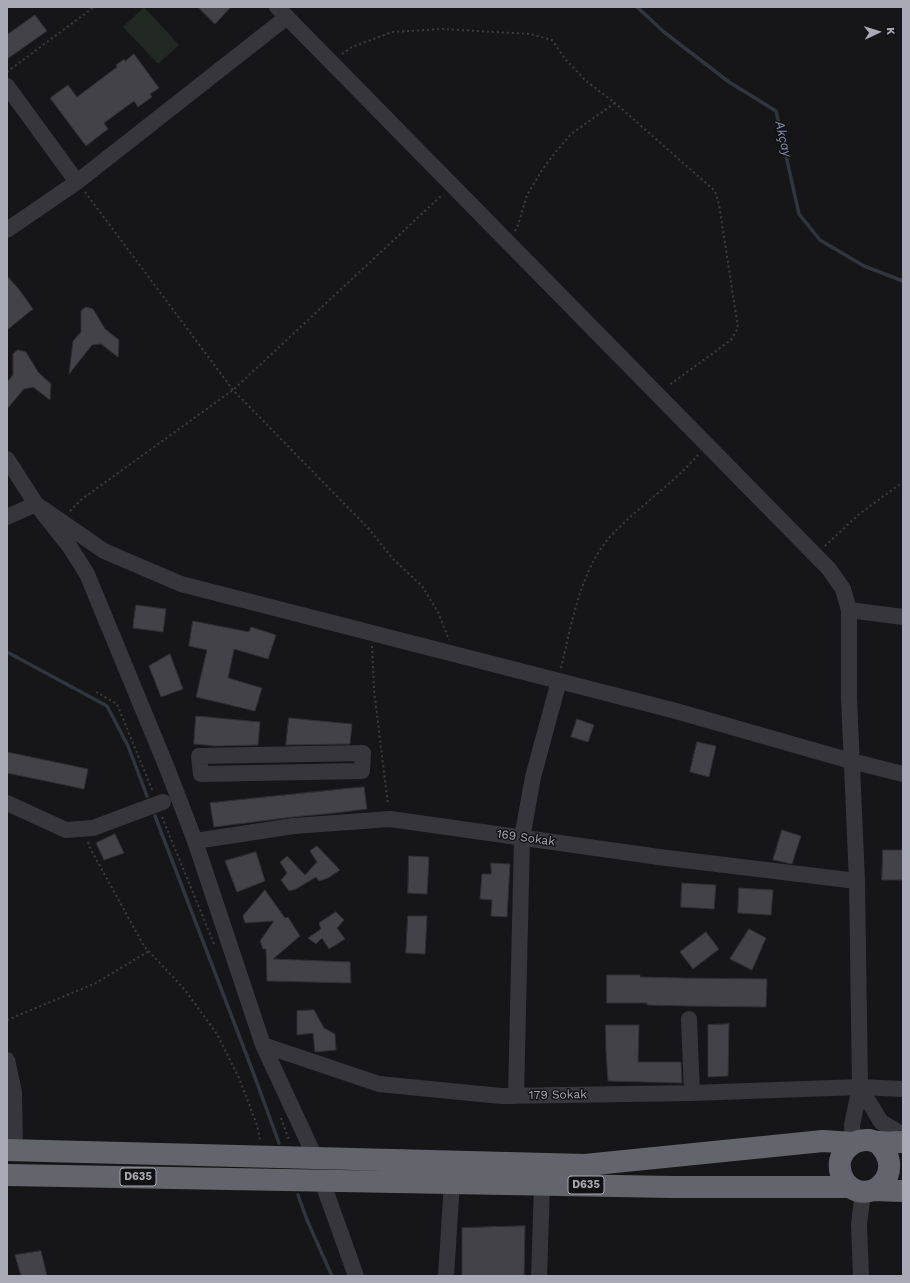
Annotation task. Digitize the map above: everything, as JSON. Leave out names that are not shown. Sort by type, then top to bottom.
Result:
[{"type":"highway","name":"D635","points":[[11,1150],[585,1165],[823,1141],[853,1143],[860,1140],[869,1140],[879,1132],[903,1142]]},
{"type":"highway","points":[[853,1143],[846,1149],[840,1164],[844,1181],[863,1189],[882,1186],[890,1172],[891,1163],[879,1132]]},
{"type":"highway","name":"D635","points":[[7,1175],[903,1190]]},
{"type":"street","points":[[7,230],[77,182],[282,12],[829,569],[843,589],[849,610],[849,698],[857,881],[860,1087],[852,1125],[853,1143]]},
{"type":"street","points":[[7,86],[77,182]]},
{"type":"street","points":[[7,459],[36,504],[70,547],[87,574],[164,803],[195,841],[263,1045],[315,1158]]},
{"type":"street","points":[[36,504],[104,551],[181,584],[676,711],[851,761],[903,774]]},
{"type":"street","points":[[7,517],[36,504]]},
{"type":"street","points":[[849,610],[903,617]]},
{"type":"street","points":[[516,1096],[522,838],[533,777],[558,681]]},
{"type":"street","points":[[363,753],[362,771],[202,774],[199,756],[363,753]]},
{"type":"street","points":[[7,803],[66,830],[94,828],[164,803]]},
{"type":"street","name":"169 Sokak","points":[[195,841],[294,826],[390,819],[659,857],[857,881]]},
{"type":"street","points":[[689,1019],[692,1093]]},
{"type":"street","name":"179 Sokak","points":[[263,1045],[378,1084],[501,1096],[692,1093],[860,1087],[903,1089]]},
{"type":"street","points":[[7,1060],[14,1092],[11,1150]]},
{"type":"street","points":[[860,1087],[879,1132],[903,1135]]},
{"type":"street","points":[[823,1141],[845,1127],[854,1117]]},
{"type":"street","points":[[322,1181],[356,1276]]},
{"type":"street","points":[[446,1276],[452,1183]]},
{"type":"street","points":[[539,1276],[542,1185]]},
{"type":"street","points":[[861,1276],[859,1225],[863,1189]]},
{"type":"path","points":[[7,72],[94,7]]},
{"type":"path","points":[[331,62],[352,47],[392,32],[442,29],[530,34],[552,40],[565,60],[586,81],[614,103],[715,192],[719,204],[738,328],[731,340],[669,385],[659,396]]},
{"type":"path","points":[[508,242],[518,225],[527,195],[542,170],[571,134],[614,103]]},
{"type":"path","points":[[77,182],[233,390],[369,528],[393,559],[422,586],[448,635],[452,654]]},
{"type":"path","points":[[60,521],[82,499],[233,390],[452,186]]},
{"type":"path","points":[[558,681],[569,635],[586,577],[595,558],[609,539],[626,521],[676,477],[706,445]]},
{"type":"path","points":[[815,555],[858,515],[903,482]]},
{"type":"path","points":[[371,633],[374,690],[390,819]]},
{"type":"path","points":[[96,692],[117,704],[164,803],[215,947]]},
{"type":"path","points":[[84,829],[90,848],[144,946],[185,990],[217,1034],[240,1078],[257,1125],[263,1157]]},
{"type":"path","points":[[7,1020],[96,983],[149,952]]},
{"type":"path","points":[[280,1116],[291,1145]]},
{"type":"shaded area","points":[[144,7],[179,45],[158,64],[123,27]]},
{"type":"building","points":[[198,7],[231,7],[215,24]]},
{"type":"building","points":[[35,15],[47,31],[7,59],[7,35]]},
{"type":"building","points":[[134,54],[159,88],[150,94],[152,97],[138,107],[134,101],[104,123],[108,129],[86,146],[50,98],[68,85],[77,97],[117,67],[116,65],[124,59],[125,61]]},
{"type":"building","points":[[7,276],[18,288],[33,309],[7,330]]},
{"type":"building","points":[[86,307],[93,309],[105,329],[119,340],[118,357],[101,344],[92,345],[69,374],[73,341],[81,332],[81,311]]},
{"type":"building","points":[[18,350],[26,352],[38,372],[51,384],[50,400],[33,387],[24,389],[7,409],[7,382],[13,375],[13,354]]},
{"type":"building","points":[[136,605],[166,609],[163,632],[133,628]]},
{"type":"building","points":[[193,621],[249,632],[251,627],[276,635],[268,659],[234,649],[228,678],[262,688],[255,711],[196,697],[207,650],[189,646]]},
{"type":"building","points":[[170,654],[183,689],[161,697],[149,666]]},
{"type":"building","points":[[196,716],[260,722],[258,745],[215,746],[194,744]]},
{"type":"building","points":[[289,718],[352,724],[350,744],[286,745]]},
{"type":"building","points":[[577,719],[594,725],[588,742],[571,737]]},
{"type":"building","points":[[697,742],[716,746],[709,777],[690,772]]},
{"type":"building","points":[[7,752],[88,769],[84,789],[7,773]]},
{"type":"building","points":[[364,787],[367,809],[214,827],[210,803]]},
{"type":"building","points":[[782,830],[801,836],[792,864],[773,860]]},
{"type":"building","points":[[115,834],[124,853],[104,860],[96,843]]},
{"type":"building","points":[[317,846],[340,870],[328,878],[319,881],[316,877],[296,889],[289,891],[281,880],[287,873],[280,862],[287,856],[305,875],[317,862],[310,851]]},
{"type":"building","points":[[883,850],[903,850],[903,880],[882,880]]},
{"type":"building","points":[[256,852],[265,881],[237,892],[225,861]]},
{"type":"building","points":[[409,856],[429,857],[427,894],[408,893]]},
{"type":"building","points":[[491,863],[510,864],[507,917],[491,916],[492,900],[480,899],[482,874],[491,874]]},
{"type":"building","points":[[682,883],[716,885],[714,909],[681,907]]},
{"type":"building","points":[[739,888],[773,890],[771,915],[738,913]]},
{"type":"building","points":[[265,890],[285,918],[288,917],[300,936],[273,959],[350,962],[351,983],[267,981],[266,949],[263,949],[260,941],[274,921],[245,923],[243,916]]},
{"type":"building","points":[[336,912],[344,920],[337,928],[345,939],[329,949],[322,938],[316,944],[308,938],[321,929],[319,923]]},
{"type":"building","points":[[408,916],[427,916],[425,954],[406,953]]},
{"type":"building","points":[[749,929],[766,938],[752,970],[730,959]]},
{"type":"building","points":[[706,932],[719,949],[693,969],[680,952]]},
{"type":"building","points":[[607,975],[767,979],[766,1007],[607,1003]]},
{"type":"building","points":[[314,1010],[324,1028],[335,1034],[336,1050],[315,1052],[313,1033],[297,1035],[297,1011]]},
{"type":"building","points":[[729,1024],[728,1076],[708,1077],[708,1025]]},
{"type":"building","points":[[606,1025],[639,1025],[638,1062],[681,1062],[682,1083],[608,1081]]},
{"type":"building","points":[[525,1226],[524,1276],[462,1276],[462,1228]]},
{"type":"building","points":[[41,1251],[47,1276],[21,1276],[15,1255]]},
{"type":"waterway","name":"Akçay","points":[[637,7],[664,32],[729,82],[776,111],[799,214],[820,240],[864,266],[903,281]]},
{"type":"waterway","points":[[7,652],[107,706],[128,746],[147,796]]},
{"type":"waterway","points":[[155,816],[279,1143]]},
{"type":"waterway","points":[[298,1195],[307,1220],[332,1276]]}]
